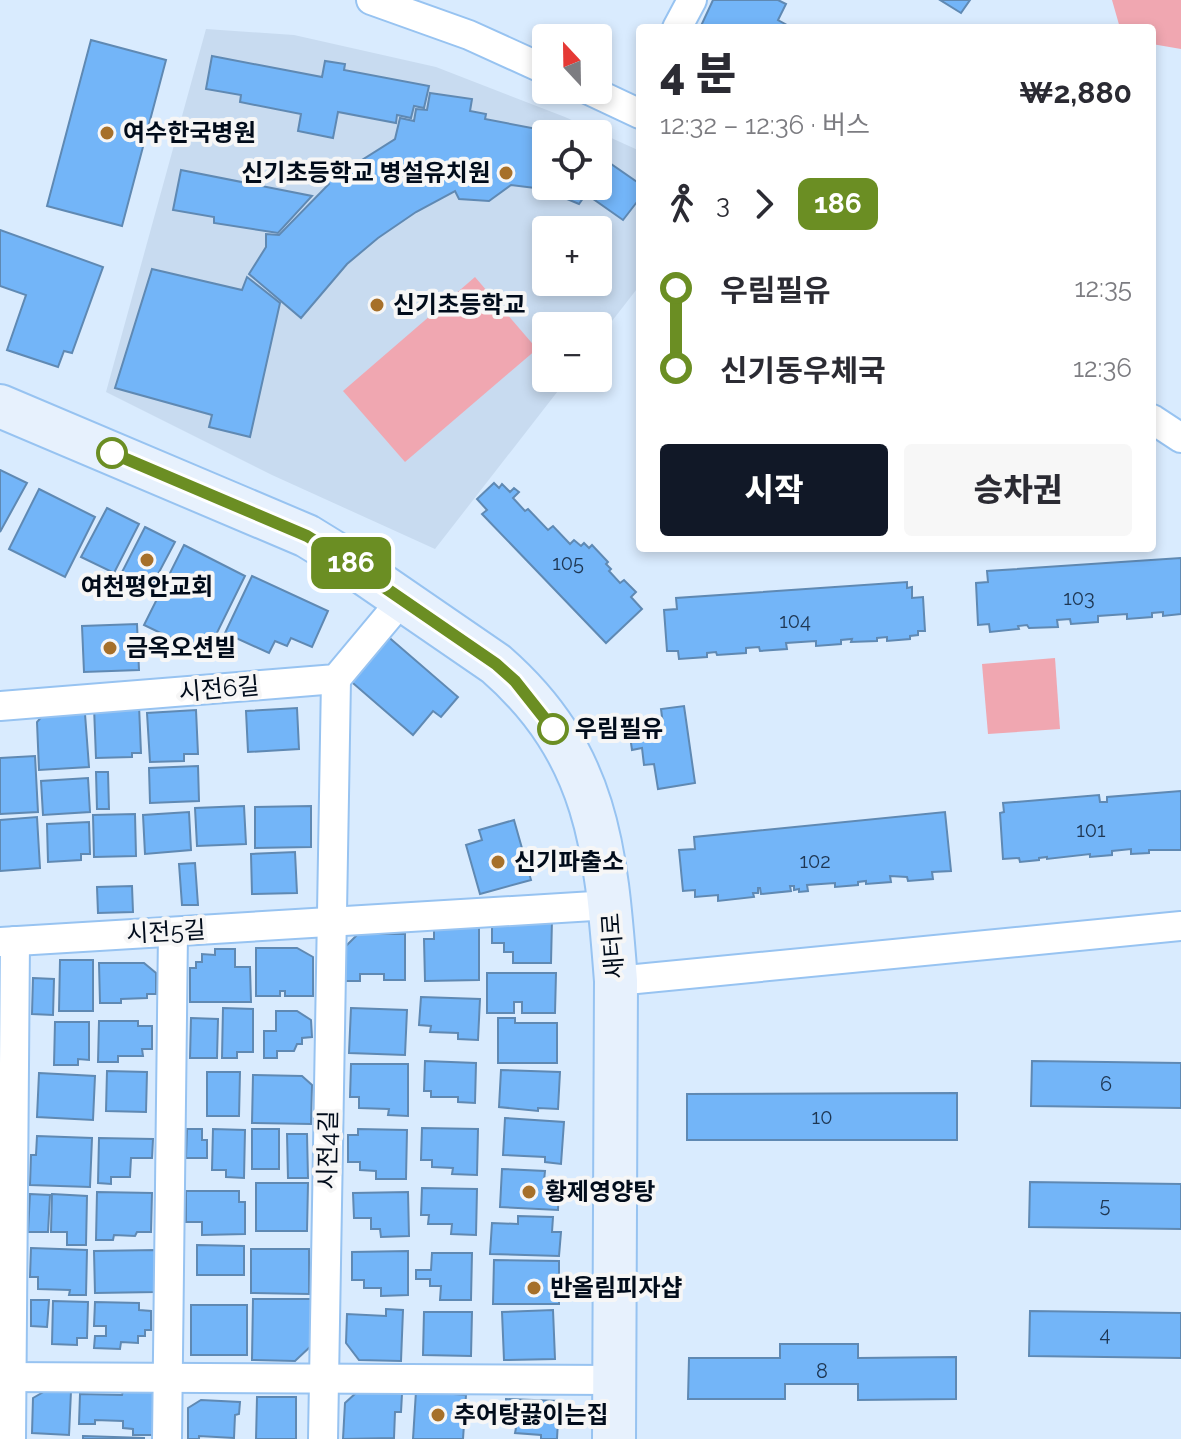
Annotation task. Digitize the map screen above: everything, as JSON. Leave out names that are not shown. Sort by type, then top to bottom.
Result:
[{"type":"street","points":[[371,0],[469,35],[532,64]]},
{"type":"street","points":[[679,24],[692,0]]},
{"type":"street","points":[[612,98],[636,107]]},
{"type":"street","name":"새터로","points":[[0,406],[307,536],[496,664],[515,681],[553,729],[579,773],[592,806],[601,839],[610,905],[616,981],[614,1439]]},
{"type":"street","points":[[1156,422],[1181,438]]},
{"type":"street","points":[[332,922],[336,679],[402,600]]},
{"type":"street","name":"시전6길","points":[[0,706],[336,679]]},
{"type":"street","name":"시전5길","points":[[8,942],[610,905]]},
{"type":"street","name":"시전4길","points":[[323,1439],[332,922]]},
{"type":"street","points":[[616,981],[1181,926]]},
{"type":"street","points":[[167,1439],[173,932]]},
{"type":"street","points":[[8,942],[6,1377],[11,1439]]},
{"type":"street","points":[[6,1377],[614,1380]]},
{"type":"shaded area","points":[[1112,0],[1181,0],[1181,49],[1156,45],[1156,24],[1119,24]]},
{"type":"shaded area","name":"신기초등학교","points":[[206,29],[294,35],[436,67],[572,120],[532,120],[532,200],[612,200],[612,138],[636,149],[636,290],[612,321],[612,312],[532,312],[532,392],[557,392],[435,549],[272,475],[106,392]]},
{"type":"shaded area","points":[[475,277],[532,343],[532,353],[405,462],[343,391]]},
{"type":"shaded area","points":[[1055,658],[1060,729],[988,734],[982,664]]},
{"type":"building","points":[[713,0],[778,0],[786,4],[778,20],[785,24],[702,24]]},
{"type":"building","points":[[940,0],[970,0],[961,13]]},
{"type":"building","name":"여수한국병원","points":[[91,40],[166,60],[122,226],[47,206]]},
{"type":"building","points":[[212,56],[322,77],[325,61],[345,64],[344,70],[429,86],[424,108],[414,106],[411,118],[397,115],[396,123],[338,112],[333,138],[298,131],[301,114],[240,102],[241,95],[206,89]]},
{"type":"building","points":[[430,93],[472,99],[470,111],[486,114],[485,119],[532,128],[532,188],[511,185],[489,201],[459,199],[455,191],[416,212],[347,264],[301,318],[249,274],[266,247],[266,234],[279,235],[329,184],[323,177],[339,164],[346,170],[395,139],[400,118],[414,121],[416,109],[427,110]]},
{"type":"building","points":[[612,165],[636,181],[636,203],[623,220],[595,200],[612,200]]},
{"type":"building","points":[[181,170],[312,196],[278,233],[214,223],[214,217],[173,210]]},
{"type":"building","points":[[0,230],[103,267],[72,353],[64,351],[58,367],[7,350],[26,295],[0,286]]},
{"type":"building","points":[[152,269],[242,290],[247,277],[280,303],[250,437],[209,427],[212,415],[115,388]]},
{"type":"building","points":[[0,470],[27,483],[0,532]]},
{"type":"building","points":[[494,483],[499,488],[502,484],[510,492],[514,488],[519,492],[513,498],[525,511],[528,509],[548,530],[553,526],[570,544],[574,540],[581,546],[584,543],[589,548],[592,545],[608,562],[609,571],[620,583],[624,580],[636,592],[631,597],[642,609],[606,643],[482,514],[487,510],[477,499]]},
{"type":"building","points":[[39,489],[95,517],[65,577],[9,549]]},
{"type":"building","points":[[107,508],[139,524],[114,573],[81,557]]},
{"type":"building","name":"여천평안교회","points":[[145,527],[175,542],[148,593],[119,578]]},
{"type":"building","points":[[184,545],[245,576],[206,655],[144,625]]},
{"type":"building","points":[[1181,558],[1181,614],[1163,616],[1163,612],[1152,613],[1152,617],[1127,619],[1127,614],[1098,616],[1098,622],[1071,624],[1070,619],[1057,620],[1058,627],[1029,628],[1027,625],[1018,626],[1019,629],[990,632],[989,624],[978,625],[976,583],[988,582],[987,571]]},
{"type":"building","points":[[252,576],[328,611],[312,647],[291,638],[287,646],[275,641],[269,653],[225,633]]},
{"type":"building","points":[[907,582],[907,588],[912,587],[912,598],[923,597],[925,631],[918,631],[918,635],[910,636],[910,639],[887,641],[887,637],[877,638],[877,641],[851,642],[852,639],[841,640],[841,644],[816,646],[816,641],[786,643],[787,649],[760,651],[759,647],[746,648],[746,653],[717,655],[716,652],[707,653],[707,657],[679,659],[678,651],[667,651],[664,610],[677,609],[676,598]]},
{"type":"building","name":"금옥오션빌","points":[[137,624],[139,670],[84,672],[82,626]]},
{"type":"building","points":[[385,634],[458,697],[441,717],[433,711],[413,735],[347,678]]},
{"type":"building","points":[[76,705],[85,714],[89,767],[39,770],[37,722],[43,715]]},
{"type":"building","points":[[139,705],[141,753],[132,753],[132,757],[96,758],[94,707]]},
{"type":"building","points":[[684,706],[695,783],[658,789],[654,764],[644,765],[642,748],[632,750],[629,729],[663,724],[661,709]]},
{"type":"building","points":[[297,708],[299,749],[248,752],[246,711]]},
{"type":"building","points":[[196,710],[198,754],[184,754],[184,761],[150,762],[147,713]]},
{"type":"building","points":[[35,756],[38,812],[0,814],[0,758]]},
{"type":"building","points":[[198,766],[199,801],[150,803],[149,768]]},
{"type":"building","points":[[96,772],[108,772],[109,809],[97,809]]},
{"type":"building","points":[[88,778],[90,812],[43,815],[41,781]]},
{"type":"building","points":[[1181,791],[1181,850],[1149,850],[1149,853],[1131,854],[1131,849],[1112,851],[1112,855],[1047,857],[1020,862],[1019,858],[1003,859],[1000,813],[1004,812],[1003,803],[1099,795],[1100,802],[1107,802],[1107,797]]},
{"type":"building","points":[[244,806],[246,844],[197,846],[195,808]]},
{"type":"building","points":[[311,806],[311,847],[255,848],[255,807]]},
{"type":"building","points":[[189,812],[191,850],[145,854],[143,815]]},
{"type":"building","points":[[945,812],[951,871],[932,872],[933,879],[908,881],[907,877],[890,876],[891,882],[866,884],[866,881],[858,882],[858,885],[835,887],[835,883],[807,885],[808,891],[799,892],[799,889],[794,890],[794,886],[790,886],[791,891],[761,894],[758,888],[758,893],[753,893],[754,897],[718,901],[718,895],[695,897],[695,890],[683,891],[679,850],[695,849],[694,837]]},
{"type":"building","points":[[135,814],[136,856],[94,857],[93,815]]},
{"type":"building","points":[[37,817],[40,868],[0,871],[0,820]]},
{"type":"building","name":"신기파출소","points":[[514,820],[531,880],[480,894],[466,845],[482,840],[479,830]]},
{"type":"building","points":[[89,822],[90,854],[81,854],[81,860],[48,862],[47,824]]},
{"type":"building","points":[[295,852],[297,893],[252,894],[251,854]]},
{"type":"building","points":[[195,863],[198,905],[182,905],[179,864]]},
{"type":"building","points":[[132,886],[133,912],[98,913],[97,887]]},
{"type":"building","points":[[492,919],[552,919],[551,963],[513,963],[513,952],[504,952],[504,943],[492,943]]},
{"type":"building","points":[[479,926],[479,980],[425,981],[424,939],[434,939],[434,927]]},
{"type":"building","points":[[358,934],[405,934],[405,980],[384,980],[384,974],[360,974],[360,981],[345,981],[345,947]]},
{"type":"building","points":[[256,948],[297,948],[313,957],[313,996],[285,996],[285,991],[280,991],[280,996],[256,996]]},
{"type":"building","points":[[215,949],[235,949],[235,967],[250,967],[251,1002],[190,1002],[190,968],[196,968],[196,962],[202,962],[202,954],[215,955]]},
{"type":"building","points":[[60,960],[93,960],[93,1011],[59,1011]]},
{"type":"building","points":[[99,963],[144,963],[156,973],[156,994],[147,994],[147,998],[121,999],[121,1003],[100,1003]]},
{"type":"building","points":[[487,973],[556,973],[555,1013],[522,1013],[522,1002],[514,1002],[514,1013],[487,1013]]},
{"type":"building","points":[[33,978],[54,979],[53,1015],[32,1014]]},
{"type":"building","points":[[421,997],[480,999],[478,1040],[458,1039],[458,1033],[430,1032],[431,1026],[419,1025]]},
{"type":"building","points":[[223,1008],[253,1009],[253,1052],[237,1052],[237,1058],[222,1058]]},
{"type":"building","points":[[351,1008],[407,1010],[405,1055],[349,1053]]},
{"type":"building","points":[[276,1011],[297,1011],[311,1020],[312,1037],[302,1038],[302,1044],[297,1044],[294,1051],[277,1051],[277,1058],[264,1058],[264,1031],[276,1031]]},
{"type":"building","points":[[191,1018],[218,1019],[217,1058],[190,1058]]},
{"type":"building","points":[[498,1018],[515,1018],[515,1023],[557,1023],[557,1063],[498,1063]]},
{"type":"building","points":[[99,1021],[138,1021],[138,1026],[152,1026],[152,1049],[142,1049],[143,1056],[118,1056],[118,1062],[98,1062]]},
{"type":"building","points":[[55,1022],[89,1022],[89,1060],[78,1059],[78,1065],[54,1065]]},
{"type":"building","points":[[425,1061],[476,1063],[475,1103],[458,1102],[458,1097],[431,1097],[431,1091],[424,1091]]},
{"type":"building","points":[[1032,1061],[1181,1063],[1181,1108],[1031,1106]]},
{"type":"building","points":[[351,1064],[408,1064],[408,1116],[388,1115],[389,1109],[359,1108],[359,1097],[350,1097]]},
{"type":"building","points":[[501,1070],[560,1072],[558,1109],[538,1108],[538,1111],[499,1107]]},
{"type":"building","points":[[107,1071],[147,1072],[146,1112],[106,1111]]},
{"type":"building","points":[[207,1072],[240,1072],[239,1116],[207,1116]]},
{"type":"building","points":[[39,1073],[95,1076],[93,1120],[37,1117]]},
{"type":"building","points":[[253,1075],[302,1076],[312,1085],[311,1124],[252,1123]]},
{"type":"building","points":[[957,1093],[957,1140],[687,1140],[687,1094]]},
{"type":"building","points":[[505,1118],[564,1122],[561,1164],[545,1162],[545,1157],[503,1155]]},
{"type":"building","points":[[422,1128],[478,1129],[477,1175],[452,1174],[453,1168],[432,1167],[432,1160],[421,1160]]},
{"type":"building","points":[[187,1129],[202,1129],[202,1140],[207,1140],[207,1158],[186,1158]]},
{"type":"building","points":[[213,1129],[245,1130],[244,1178],[226,1177],[226,1170],[212,1170]]},
{"type":"building","points":[[252,1129],[279,1129],[279,1169],[252,1169]]},
{"type":"building","points":[[358,1129],[407,1130],[406,1179],[376,1179],[376,1171],[360,1170],[360,1162],[348,1162],[348,1135],[358,1135]]},
{"type":"building","points":[[287,1134],[307,1134],[308,1178],[288,1178]]},
{"type":"building","points":[[37,1136],[92,1138],[90,1187],[30,1185],[31,1155],[36,1155]]},
{"type":"building","points":[[99,1138],[153,1139],[152,1158],[131,1158],[130,1177],[111,1177],[111,1184],[98,1183]]},
{"type":"building","points":[[502,1169],[545,1171],[544,1181],[559,1182],[558,1210],[500,1207]]},
{"type":"building","points":[[1030,1182],[1181,1184],[1181,1229],[1029,1227]]},
{"type":"building","points":[[256,1183],[308,1183],[307,1231],[256,1231]]},
{"type":"building","points":[[422,1188],[477,1189],[476,1235],[451,1234],[452,1224],[428,1224],[429,1215],[421,1215]]},
{"type":"building","points":[[186,1191],[239,1191],[239,1202],[245,1202],[245,1234],[202,1235],[202,1222],[186,1222]]},
{"type":"building","points":[[97,1192],[152,1193],[151,1232],[137,1232],[135,1236],[114,1235],[113,1240],[96,1240]]},
{"type":"building","points":[[408,1192],[409,1236],[381,1237],[380,1229],[371,1229],[371,1218],[354,1218],[353,1193]]},
{"type":"building","points":[[30,1194],[50,1195],[48,1232],[28,1232]]},
{"type":"building","points":[[52,1194],[87,1196],[86,1245],[67,1245],[67,1232],[51,1232]]},
{"type":"building","points":[[518,1216],[553,1217],[552,1232],[561,1232],[559,1256],[490,1254],[492,1223],[518,1224]]},
{"type":"building","points":[[197,1245],[244,1246],[244,1275],[197,1275]]},
{"type":"building","points":[[31,1248],[87,1250],[86,1295],[69,1295],[70,1290],[38,1289],[38,1277],[30,1277]]},
{"type":"building","points":[[251,1249],[309,1249],[309,1294],[251,1293]]},
{"type":"building","points":[[156,1250],[156,1292],[95,1293],[94,1251]]},
{"type":"building","points":[[408,1251],[408,1295],[381,1296],[381,1288],[364,1288],[364,1280],[352,1280],[352,1252]]},
{"type":"building","points":[[432,1253],[472,1253],[471,1300],[440,1300],[441,1286],[430,1286],[430,1279],[416,1279],[416,1270],[431,1270]]},
{"type":"building","points":[[494,1260],[559,1261],[559,1304],[493,1304]]},
{"type":"building","points":[[253,1299],[312,1299],[312,1345],[295,1361],[252,1360]]},
{"type":"building","points":[[31,1300],[49,1300],[47,1327],[31,1326]]},
{"type":"building","points":[[53,1301],[88,1302],[87,1338],[77,1338],[77,1345],[52,1344]]},
{"type":"building","points":[[95,1302],[139,1303],[139,1310],[151,1311],[151,1330],[145,1330],[145,1336],[138,1336],[138,1343],[121,1342],[120,1349],[94,1348],[95,1336],[106,1336],[106,1326],[94,1326]]},
{"type":"building","points":[[191,1305],[247,1305],[247,1355],[191,1355]]},
{"type":"building","points":[[386,1309],[403,1310],[401,1361],[359,1360],[346,1343],[347,1314],[386,1316]]},
{"type":"building","points":[[553,1310],[555,1359],[504,1360],[502,1312]]},
{"type":"building","points":[[1030,1311],[1181,1313],[1181,1358],[1029,1356]]},
{"type":"building","points":[[424,1312],[472,1312],[471,1356],[423,1355]]},
{"type":"building","points":[[780,1344],[858,1344],[858,1358],[956,1357],[956,1399],[858,1400],[858,1384],[785,1384],[785,1399],[688,1399],[689,1358],[780,1358]]},
{"type":"building","points":[[142,1387],[157,1396],[156,1435],[133,1435],[133,1429],[123,1428],[123,1421],[95,1420],[95,1424],[79,1424],[80,1394],[122,1395],[124,1388]]},
{"type":"building","points":[[47,1390],[71,1391],[69,1435],[32,1433],[33,1398]]},
{"type":"building","points":[[416,1391],[466,1395],[463,1439],[413,1439]]},
{"type":"building","points":[[357,1392],[402,1394],[401,1412],[395,1412],[394,1438],[343,1439],[345,1403]]},
{"type":"building","points":[[257,1397],[296,1397],[296,1439],[256,1439]]},
{"type":"building","points":[[506,1399],[559,1401],[557,1439],[515,1433],[516,1428],[510,1425],[511,1409],[506,1408]]},
{"type":"building","points":[[201,1400],[240,1402],[239,1414],[235,1415],[234,1438],[199,1436],[199,1439],[188,1439],[188,1408]]},
{"type":"building","points":[[83,1436],[144,1438],[144,1439],[83,1439]]},
{"type":"bus line","name":"186","points":[[112,453],[307,536],[333,552],[496,664],[530,698],[553,729]]},
{"type":"place","name":"여수한국병원","points":[[107,133]]},
{"type":"place","name":"신기초등학교 병설유치원","points":[[506,173]]},
{"type":"place","name":"신기초등학교","points":[[377,305]]},
{"type":"place","name":"여천평안교회","points":[[147,560]]},
{"type":"place","name":"금옥오션빌","points":[[110,648]]},
{"type":"place","name":"우림필유","points":[[553,729]]},
{"type":"place","name":"신기파출소","points":[[498,862]]},
{"type":"place","name":"황제영양탕","points":[[529,1192]]},
{"type":"place","name":"반올림피자샵","points":[[534,1288]]},
{"type":"place","name":"추어탕끓이는집","points":[[438,1415]]}]
